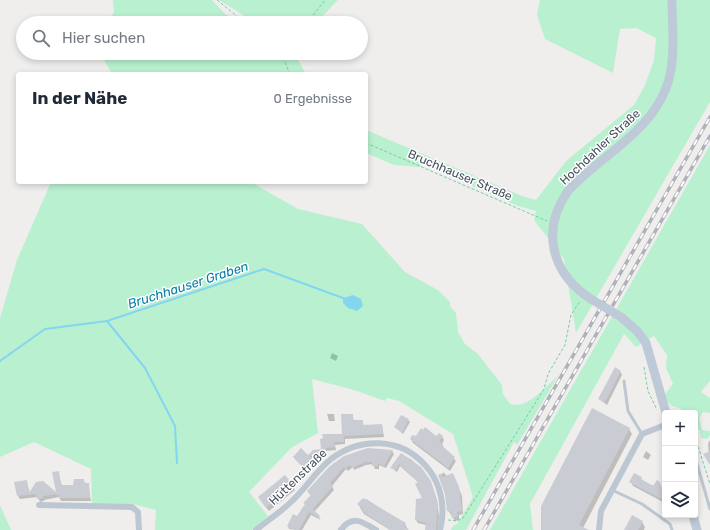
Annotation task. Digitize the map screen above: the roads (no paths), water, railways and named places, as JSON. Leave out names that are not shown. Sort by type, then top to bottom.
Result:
[{"type":"main road","name":"Hochdahler Straße","points":[[665,410],[646,343],[637,331],[621,317],[586,299],[573,286],[559,266],[553,242],[553,223],[561,201],[568,191],[638,131],[662,100],[668,86],[673,55],[672,0]]},
{"type":"main road","points":[[694,518],[697,530]]},
{"type":"street","points":[[599,530],[600,510],[642,434],[662,427]]},
{"type":"street","name":"Hüttenstraße","points":[[256,530],[292,501],[330,460],[347,449],[370,442],[389,444],[402,448],[417,456],[426,466],[434,478],[442,496],[443,519],[440,530]]},
{"type":"street","points":[[39,505],[132,507],[138,512],[139,530]]},
{"type":"street","points":[[342,530],[348,522],[360,520],[376,530]]},
{"type":"lane","points":[[624,382],[628,411],[642,434]]},
{"type":"lane","points":[[698,467],[710,509]]},
{"type":"lane","points":[[612,490],[642,504],[670,524],[672,530]]},
{"type":"water","points":[[353,295],[361,299],[363,306],[357,311],[348,308],[343,303],[343,298]]},
{"type":"waterway","name":"Bruchhauser Graben","points":[[0,361],[45,329],[107,321],[264,269],[343,298]]},
{"type":"waterway","name":"Bruchhauser Graben","points":[[107,321],[145,368],[175,426],[177,463]]},
{"type":"railway","points":[[473,530],[710,117]]},
{"type":"railway","points":[[484,530],[710,136]]}]
